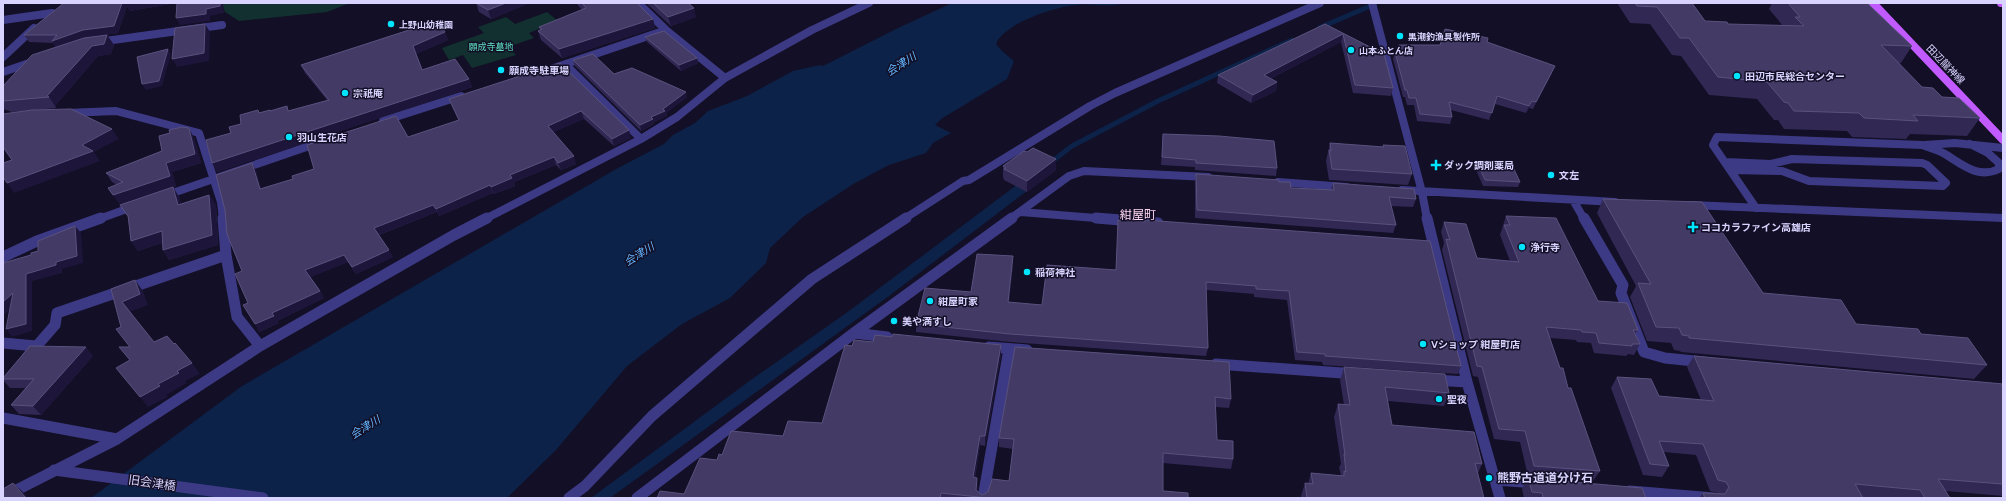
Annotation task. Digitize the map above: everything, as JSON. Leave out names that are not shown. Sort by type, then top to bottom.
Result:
[{"type":"main road","name":"田辺龍神線","points":[[1873,3],[2003,140]]},
{"type":"street","points":[[638,3],[666,30],[725,78]]},
{"type":"street","points":[[3,497],[117,439],[260,346],[454,235],[641,139],[677,117],[725,78],[812,30],[869,3]]},
{"type":"street","points":[[569,498],[584,486],[652,416],[812,279],[963,181],[969,180],[1109,96],[1320,3]]},
{"type":"street","points":[[1372,3],[1422,192],[1428,243],[1500,498]]},
{"type":"street","points":[[3,20],[55,11],[3,56]]},
{"type":"street","points":[[89,43],[222,25]]},
{"type":"street","points":[[545,70],[566,65],[666,30]]},
{"type":"street","points":[[3,72],[45,58]]},
{"type":"street","points":[[566,65],[641,139]]},
{"type":"street","points":[[378,123],[467,94]]},
{"type":"street","points":[[54,113],[116,111],[199,133],[212,179],[221,202],[226,255],[237,317],[260,346]]},
{"type":"street","points":[[1756,208],[1729,166],[1713,145],[1717,137],[1922,145],[1936,143],[1970,144],[2003,148]]},
{"type":"street","points":[[3,257],[37,241],[333,138]]},
{"type":"street","points":[[1922,145],[1944,153],[1958,164],[1973,170],[1991,172],[1999,168],[1999,163],[1992,156],[1970,144]]},
{"type":"street","points":[[1792,158],[1922,163],[1927,165],[1946,184],[1943,186],[1809,181],[1782,171],[1729,166],[1771,164],[1792,158]]},
{"type":"street","points":[[636,498],[854,334],[1069,176],[1084,170],[1217,178]]},
{"type":"street","points":[[1264,181],[1359,187]]},
{"type":"street","points":[[1391,190],[1629,202]]},
{"type":"street","points":[[1573,200],[1623,285],[1621,293],[1644,352],[1665,358],[1712,362]]},
{"type":"street","points":[[1684,204],[2003,218]]},
{"type":"street","points":[[1021,212],[1171,224]]},
{"type":"street","points":[[22,363],[55,325],[57,313],[226,255]]},
{"type":"street","points":[[854,334],[901,338]]},
{"type":"street","points":[[3,343],[36,346]]},
{"type":"street","points":[[978,346],[1041,351]]},
{"type":"street","points":[[983,498],[1009,349]]},
{"type":"street","points":[[1207,363],[1365,375]]},
{"type":"street","points":[[1420,379],[1468,382]]},
{"type":"street","points":[[3,418],[117,439]]},
{"type":"street","name":"旧会津橋","points":[[54,470],[263,498]]},
{"type":"street","points":[[1495,480],[1549,484]]},
{"type":"street","points":[[1620,490],[1714,498]]},
{"type":"green space","points":[[222,3],[350,3],[327,12],[239,21],[225,12]]},
{"type":"green space","name":"願成寺墓地","points":[[547,12],[558,21],[529,33],[534,38],[508,47],[516,55],[472,68],[463,55],[449,60],[442,48],[484,33],[478,27],[506,17],[515,24]]},
{"type":"water","name":"会津川","points":[[952,3],[1126,3],[1114,5],[1068,6],[1031,17],[1009,30],[996,44],[1014,61],[1007,79],[941,119],[935,125],[951,133],[933,143],[926,153],[889,165],[855,183],[803,217],[770,248],[766,263],[730,298],[682,324],[627,366],[556,450],[507,498],[91,498],[242,386],[618,168],[664,144],[673,135],[695,123],[708,111],[747,96],[793,71],[820,65],[823,66],[896,29]]},
{"type":"water","points":[[1018,184],[1027,191],[889,296],[610,498],[591,498],[748,382],[849,311]]},
{"type":"building","points":[[64,3],[122,3],[114,26],[83,30],[52,41],[57,35],[24,35]]},
{"type":"building","points":[[177,3],[220,3],[220,6],[206,9],[206,14],[176,18]]},
{"type":"building","points":[[476,3],[506,3],[488,10]]},
{"type":"building","points":[[582,3],[637,3],[653,19],[559,49],[538,31],[542,29],[539,27],[586,8]]},
{"type":"building","points":[[653,3],[688,3],[694,8],[668,17]]},
{"type":"building","points":[[1635,3],[1692,3],[1705,21],[1727,22],[1728,24],[1804,26],[1795,17],[1800,17],[1788,3],[1867,3],[1912,46],[1881,45],[1922,87],[1933,88],[1942,97],[1959,98],[1980,118],[1913,115],[1918,121],[1864,118],[1859,113],[1794,111],[1767,82],[1718,77],[1689,38],[1680,38],[1657,7],[1637,6]]},
{"type":"building","points":[[440,20],[445,32],[413,46],[422,70],[455,59],[469,79],[212,163],[206,140],[231,133],[229,127],[241,124],[240,115],[258,110],[259,113],[270,111],[287,106],[288,111],[329,100],[301,65]]},
{"type":"building","points":[[205,24],[204,53],[172,59],[175,28]]},
{"type":"building","points":[[1325,24],[1374,49],[1383,50],[1393,88],[1355,85],[1343,34],[1264,75],[1277,82],[1253,95],[1218,75]]},
{"type":"building","points":[[1445,29],[1488,38],[1487,42],[1555,66],[1536,102],[1532,101],[1529,106],[1497,96],[1492,113],[1449,102],[1452,117],[1420,114],[1416,98],[1409,98],[1407,90],[1405,90],[1395,52],[1401,52],[1399,45],[1440,45]]},
{"type":"building","points":[[664,31],[697,58],[679,65],[645,37]]},
{"type":"building","points":[[107,35],[104,44],[92,46],[47,96],[49,97],[3,101],[3,86],[32,55],[84,38]]},
{"type":"building","points":[[168,49],[159,81],[142,84],[137,57]]},
{"type":"building","points":[[593,54],[614,74],[632,68],[686,92],[663,109],[665,111],[651,117],[653,119],[640,125],[573,60]]},
{"type":"building","points":[[560,63],[629,130],[612,139],[581,111],[548,126],[574,156],[558,163],[554,157],[510,175],[512,178],[491,187],[490,185],[436,209],[433,205],[374,228],[389,250],[352,267],[344,255],[305,270],[320,291],[272,313],[274,316],[255,324],[243,305],[248,303],[235,274],[242,271],[227,234],[225,210],[216,175],[252,163],[260,189],[293,179],[292,176],[314,169],[307,145],[396,116],[408,137],[459,120],[449,99]]},
{"type":"building","points":[[71,109],[112,129],[82,145],[93,151],[7,183],[3,177],[3,163],[12,160],[3,147],[3,114],[32,110]]},
{"type":"building","points":[[182,127],[189,128],[195,154],[166,163],[170,176],[113,195],[108,188],[123,182],[106,173],[162,151],[159,136],[170,133],[169,130]]},
{"type":"building","points":[[1163,134],[1219,136],[1274,141],[1277,168],[1196,163],[1196,160],[1162,157]]},
{"type":"building","points":[[1330,143],[1384,147],[1383,145],[1405,146],[1412,174],[1332,169],[1329,150],[1331,151]]},
{"type":"building","points":[[1033,148],[1056,159],[1027,181],[1004,169],[1006,168],[1003,166],[1024,151],[1027,152]]},
{"type":"building","points":[[1478,164],[1512,165],[1520,182],[1485,180]]},
{"type":"building","points":[[1196,174],[1279,180],[1279,182],[1290,182],[1291,188],[1334,190],[1333,183],[1414,189],[1416,199],[1389,197],[1396,225],[1197,210]]},
{"type":"building","points":[[173,187],[178,205],[209,195],[212,235],[163,250],[162,231],[131,241],[128,215],[120,205]]},
{"type":"building","points":[[1603,199],[1702,202],[1763,293],[1841,300],[1856,324],[1918,329],[1921,334],[1968,338],[1987,365],[1689,338],[1689,336],[1682,335],[1679,328],[1656,327],[1638,283],[1651,284]]},
{"type":"building","points":[[1506,216],[1556,218],[1598,301],[1627,303],[1638,330],[1633,330],[1640,344],[1632,344],[1632,346],[1599,343],[1596,333],[1546,327],[1560,368],[1563,368],[1568,388],[1571,388],[1600,471],[1534,466],[1525,431],[1499,429],[1482,367],[1477,366],[1446,239],[1450,240],[1444,222],[1466,224],[1477,258],[1519,262],[1504,225],[1510,225]]},
{"type":"building","points":[[1118,220],[1145,222],[1145,220],[1430,241],[1461,366],[1325,356],[1325,354],[1297,352],[1289,291],[1256,289],[1256,286],[1206,282],[1208,348],[1010,334],[916,324],[925,288],[971,292],[977,254],[1013,256],[1008,302],[1042,305],[1047,265],[1116,270]]},
{"type":"building","points":[[75,226],[77,256],[56,262],[56,265],[26,274],[26,324],[6,329],[13,293],[3,302],[3,263],[31,255],[31,253],[38,251],[38,241]]},
{"type":"building","points":[[135,280],[140,294],[122,302],[154,342],[167,336],[192,363],[177,371],[179,373],[158,384],[160,386],[140,397],[116,368],[130,360],[119,347],[130,347],[116,329],[121,327],[111,289]]},
{"type":"building","points":[[893,334],[1001,345],[985,436],[980,436],[973,477],[977,478],[976,490],[982,495],[988,492],[992,479],[1009,481],[1014,439],[999,438],[1015,347],[1229,362],[1231,399],[1215,397],[1217,440],[1233,441],[1233,459],[1163,453],[1163,491],[1188,493],[1188,498],[988,498],[941,493],[940,498],[657,498],[660,491],[684,494],[700,458],[717,460],[719,454],[722,455],[731,431],[783,436],[788,421],[822,423],[845,345],[852,346],[854,340],[873,342],[875,335],[892,337]]},
{"type":"building","points":[[30,346],[86,347],[33,406],[11,405],[34,379],[3,378]]},
{"type":"building","points":[[1694,356],[2003,384],[2003,484],[1938,479],[1950,498],[1925,498],[1920,490],[1855,484],[1863,498],[1705,498],[1703,493],[1725,494],[1729,487],[1726,482],[1718,480],[1703,444],[1659,441],[1669,466],[1650,464],[1617,377],[1651,379],[1659,396],[1714,401]]},
{"type":"building","points":[[1344,367],[1445,374],[1449,393],[1385,387],[1392,425],[1474,432],[1482,464],[1475,463],[1484,498],[1307,498],[1305,483],[1313,484],[1311,473],[1344,476],[1344,471],[1346,472],[1338,404],[1350,405]]},
{"type":"building","points":[[1528,478],[1642,488],[1646,498],[1543,498],[1542,493],[1532,492]]},
{"type":"building","points":[[13,483],[25,497],[3,498],[3,489]]},
{"type":"waterway","points":[[1319,28],[1375,4]]},
{"type":"waterway","points":[[1050,163],[1072,146],[1158,101],[1292,40]]},
{"type":"place","name":"上野山幼稚園","points":[[391,24]]},
{"type":"place","name":"黒潮釣漁具製作所","points":[[1400,36]]},
{"type":"place","name":"山本ふとん店","points":[[1351,50]]},
{"type":"place","name":"願成寺駐車場","points":[[501,70]]},
{"type":"place","name":"田辺市民総合センター","points":[[1737,76]]},
{"type":"place","name":"宗祇庵","points":[[345,93]]},
{"type":"place","name":"羽山生花店","points":[[289,137]]},
{"type":"place","name":"ダック調剤薬局","points":[[1436,165]]},
{"type":"place","name":"文左","points":[[1551,175]]},
{"type":"place","name":"ココカラファイン高雄店","points":[[1693,227]]},
{"type":"place","name":"浄行寺","points":[[1522,247]]},
{"type":"place","name":"稲荷神社","points":[[1027,272]]},
{"type":"place","name":"紺屋町家","points":[[930,301]]},
{"type":"place","name":"美や満すし","points":[[894,321]]},
{"type":"place","name":"Vショップ 紺屋町店","points":[[1423,344]]},
{"type":"place","name":"聖夜","points":[[1439,399]]},
{"type":"place","name":"熊野古道道分け石","points":[[1489,478]]},
{"type":"district","name":"紺屋町","points":[[1138,215]]}]
